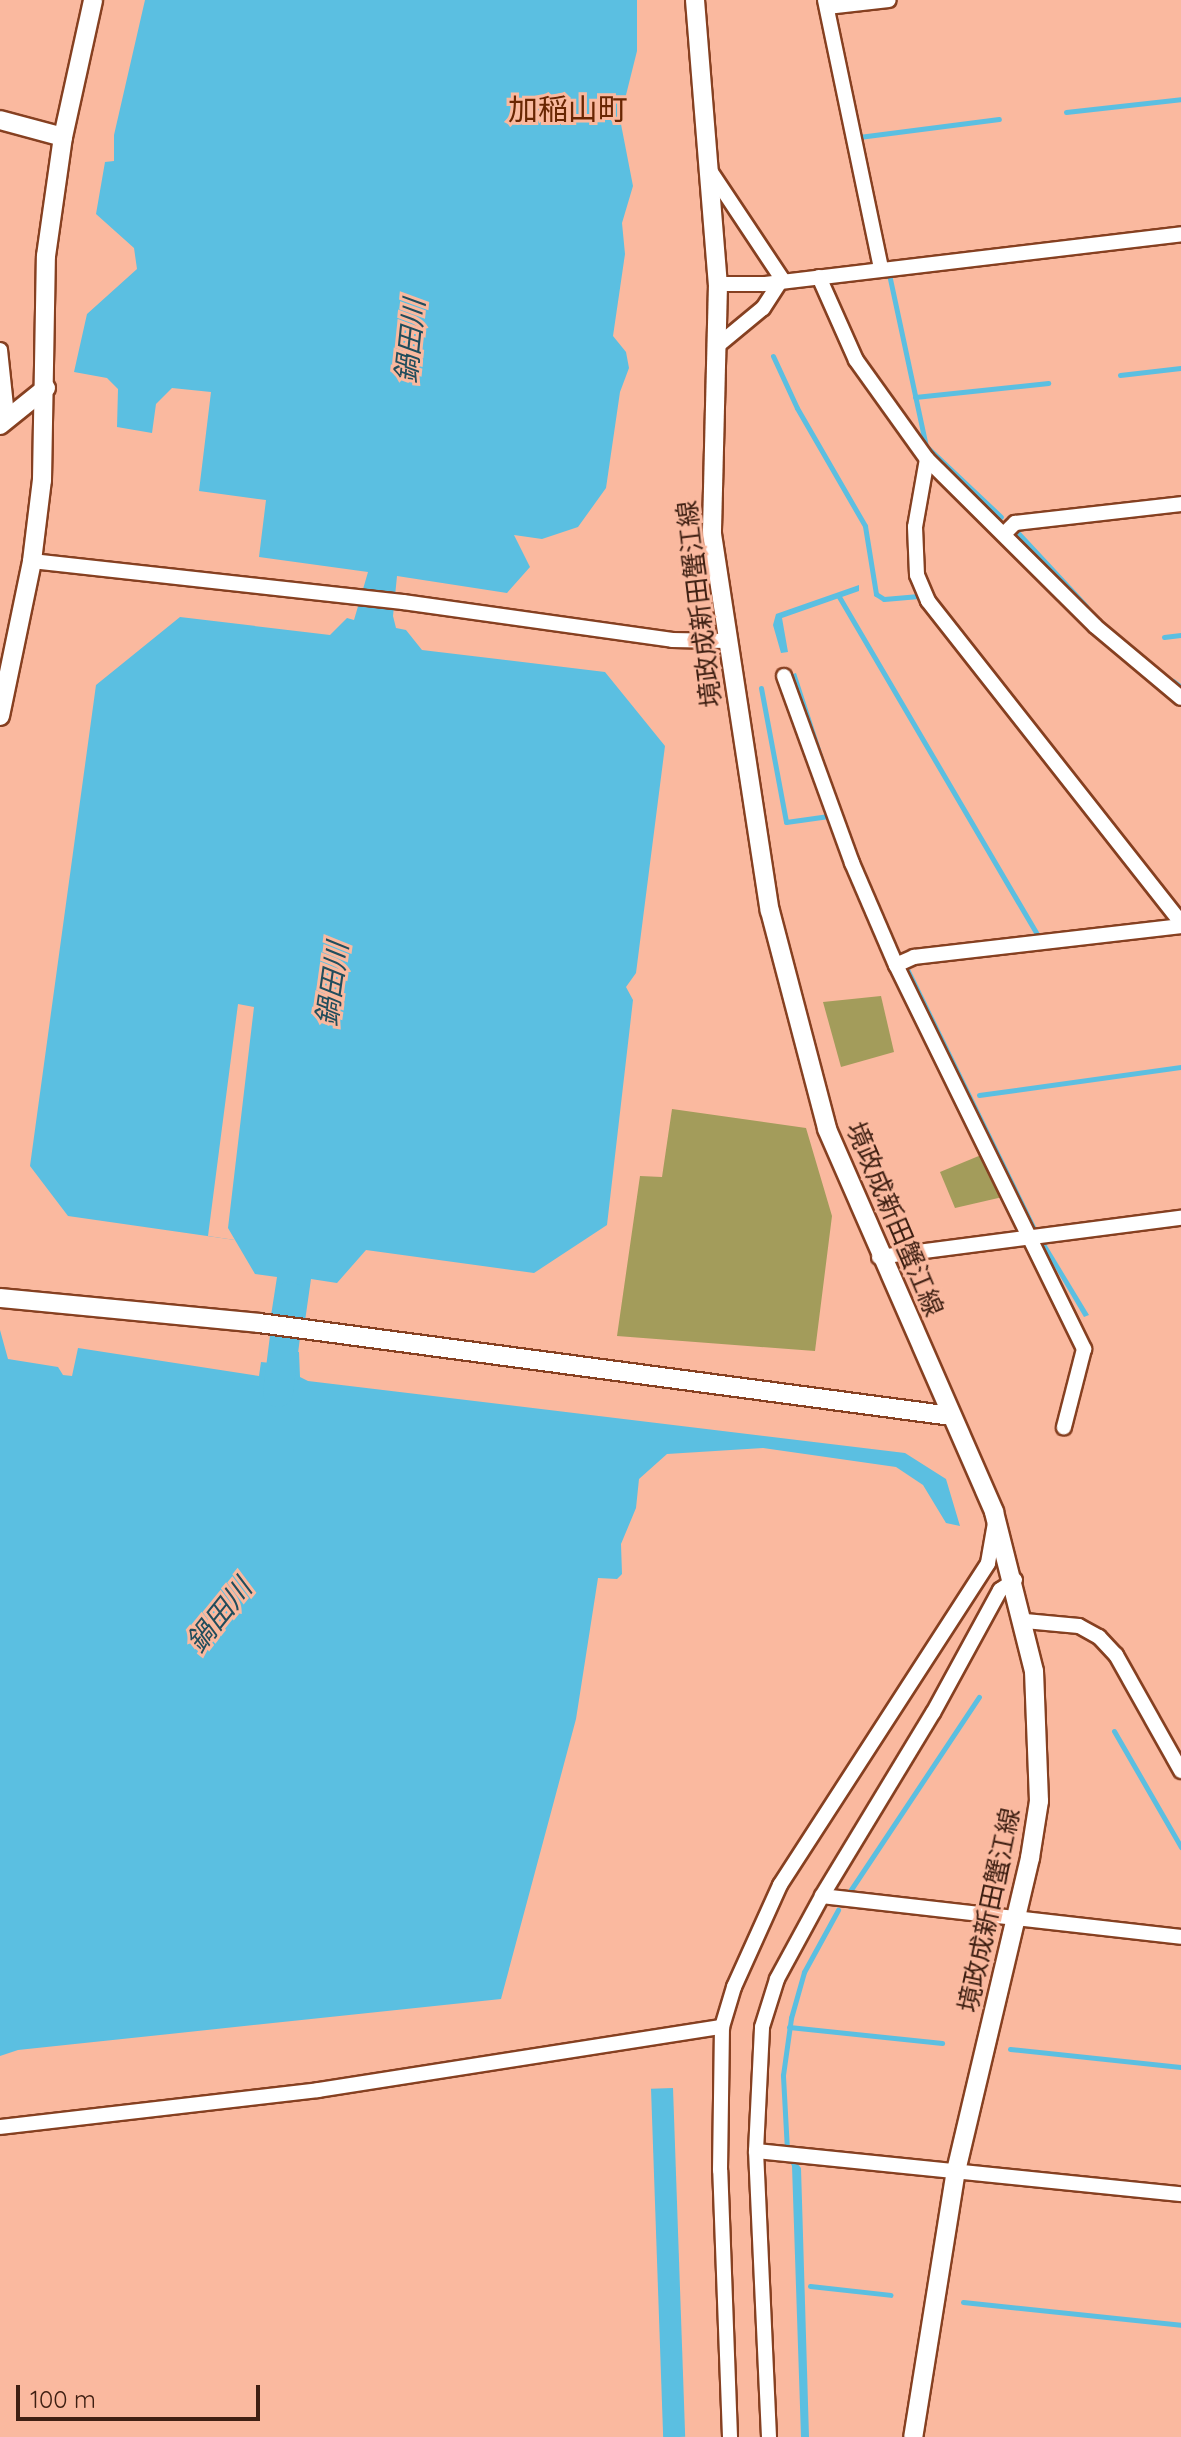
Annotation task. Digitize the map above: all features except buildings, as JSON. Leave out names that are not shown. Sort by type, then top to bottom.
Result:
[{"type":"main road","points":[[0,716],[32,561],[46,388],[46,256],[63,137],[93,0]]},
{"type":"main road","name":"境政成新田蟹江線","points":[[695,0],[718,284],[712,534],[770,911],[827,1129],[879,1257],[996,1519],[1015,1580],[1034,1671],[1039,1801],[1018,1919],[956,2170],[913,2437]]},
{"type":"main road","points":[[0,120],[63,137]]},
{"type":"main road","points":[[3,421],[46,388]]},
{"type":"main road","points":[[0,1298],[259,1323],[951,1416]]},
{"type":"street","points":[[881,268],[826,4],[889,0]]},
{"type":"street","points":[[709,169],[782,279]]},
{"type":"street","points":[[718,284],[764,284],[782,279],[1181,234]]},
{"type":"street","points":[[819,277],[856,360],[927,459],[1095,626],[1181,698]]},
{"type":"street","points":[[717,346],[763,308],[782,279]]},
{"type":"street","points":[[0,350],[3,421]]},
{"type":"street","points":[[927,459],[915,527],[917,575],[928,601],[1181,924]]},
{"type":"street","points":[[1004,534],[1015,523],[1181,504]]},
{"type":"street","points":[[32,561],[403,602],[672,640],[727,641]]},
{"type":"street","points":[[784,676],[852,863],[896,965],[1084,1349],[1064,1427]]},
{"type":"street","points":[[896,965],[914,957],[1181,924]]},
{"type":"street","points":[[879,1257],[1181,1218]]},
{"type":"street","points":[[730,2437],[720,2170],[722,2027],[748,1948],[780,1885],[964,1605],[988,1563],[996,1519]]},
{"type":"street","points":[[769,2437],[756,2151],[762,2027],[777,1979],[822,1896],[933,1713],[1000,1590],[1015,1580]]},
{"type":"street","points":[[1025,1621],[1069,1624],[1099,1637],[1116,1655],[1181,1771]]},
{"type":"street","points":[[822,1896],[1181,1937]]},
{"type":"street","points":[[0,2127],[318,2090],[722,2027]]},
{"type":"street","points":[[756,2151],[1181,2194]]},
{"type":"shaded area","points":[[881,996],[894,1052],[841,1067],[823,1002]]},
{"type":"shaded area","points":[[672,1109],[806,1128],[832,1216],[815,1351],[617,1336],[640,1176],[662,1177]]},
{"type":"shaded area","points":[[986,1153],[1007,1196],[955,1208],[940,1172]]},
{"type":"water","points":[[145,0],[637,0],[637,51],[620,119],[633,186],[622,223],[625,254],[613,336],[626,352],[629,368],[620,392],[606,488],[578,527],[542,539],[514,535],[530,567],[507,593],[397,576],[393,616],[396,628],[406,630],[422,650],[605,672],[665,746],[636,973],[626,987],[633,1000],[607,1225],[534,1273],[366,1250],[337,1283],[311,1279],[304,1328],[270,1322],[277,1277],[255,1274],[235,1240],[68,1216],[30,1166],[96,685],[180,617],[330,635],[347,618],[354,620],[368,572],[259,557],[266,500],[199,491],[211,392],[172,388],[156,404],[152,433],[117,427],[118,389],[107,378],[74,372],[87,314],[137,269],[134,248],[96,214],[105,162],[114,161],[114,135]]},
{"type":"water","points":[[859,585],[859,591],[782,618],[788,652],[781,653],[773,625],[776,614]]},
{"type":"water","points":[[796,673],[844,820],[898,955],[881,925],[790,675]]},
{"type":"water","points":[[910,969],[1037,1229],[1032,1230],[905,972]]},
{"type":"water","points":[[1041,1244],[1046,1244],[1089,1315],[1084,1317]]},
{"type":"water","points":[[0,1330],[8,1359],[58,1367],[63,1375],[72,1376],[78,1348],[259,1376],[261,1362],[271,1363],[273,1349],[299,1352],[300,1377],[308,1381],[905,1453],[946,1479],[960,1526],[946,1523],[923,1485],[896,1467],[763,1448],[667,1454],[639,1479],[636,1508],[621,1544],[622,1574],[617,1579],[598,1578],[576,1719],[501,1999],[18,2050],[0,2056]]},
{"type":"water","points":[[673,2088],[685,2437],[663,2437],[651,2089]]},
{"type":"water","points":[[782,2145],[801,2168],[809,2437],[801,2437],[792,2166]]},
{"type":"pier","points":[[238,1004],[254,1007],[228,1228],[235,1240],[208,1236]]},
{"type":"waterway","points":[[1066,112],[1181,99]]},
{"type":"waterway","points":[[859,137],[999,119]]},
{"type":"waterway","points":[[889,274],[926,446],[1001,517]]},
{"type":"waterway","points":[[773,356],[797,408],[865,526],[876,594],[884,599],[916,596]]},
{"type":"waterway","points":[[1120,375],[1181,368]]},
{"type":"waterway","points":[[915,397],[1048,383]]},
{"type":"waterway","points":[[1018,533],[1086,606]]},
{"type":"waterway","points":[[838,595],[1036,933]]},
{"type":"waterway","points":[[1164,637],[1181,635]]},
{"type":"waterway","points":[[1173,681],[1181,687]]},
{"type":"waterway","points":[[761,688],[786,822],[829,816]]},
{"type":"waterway","points":[[979,1095],[1181,1067]]},
{"type":"waterway","name":"鍋田川","points":[[278,1392],[290,1297]]},
{"type":"waterway","points":[[850,1891],[979,1697]]},
{"type":"waterway","points":[[1114,1731],[1181,1847]]},
{"type":"waterway","points":[[787,2150],[783,2075],[791,2018],[804,1972],[838,1910]]},
{"type":"waterway","points":[[789,2027],[942,2043]]},
{"type":"waterway","points":[[1010,2049],[1181,2067]]},
{"type":"waterway","points":[[810,2286],[891,2295]]},
{"type":"waterway","points":[[963,2302],[1181,2325]]},
{"type":"district","name":"加稲山町","points":[[568,109]]}]
